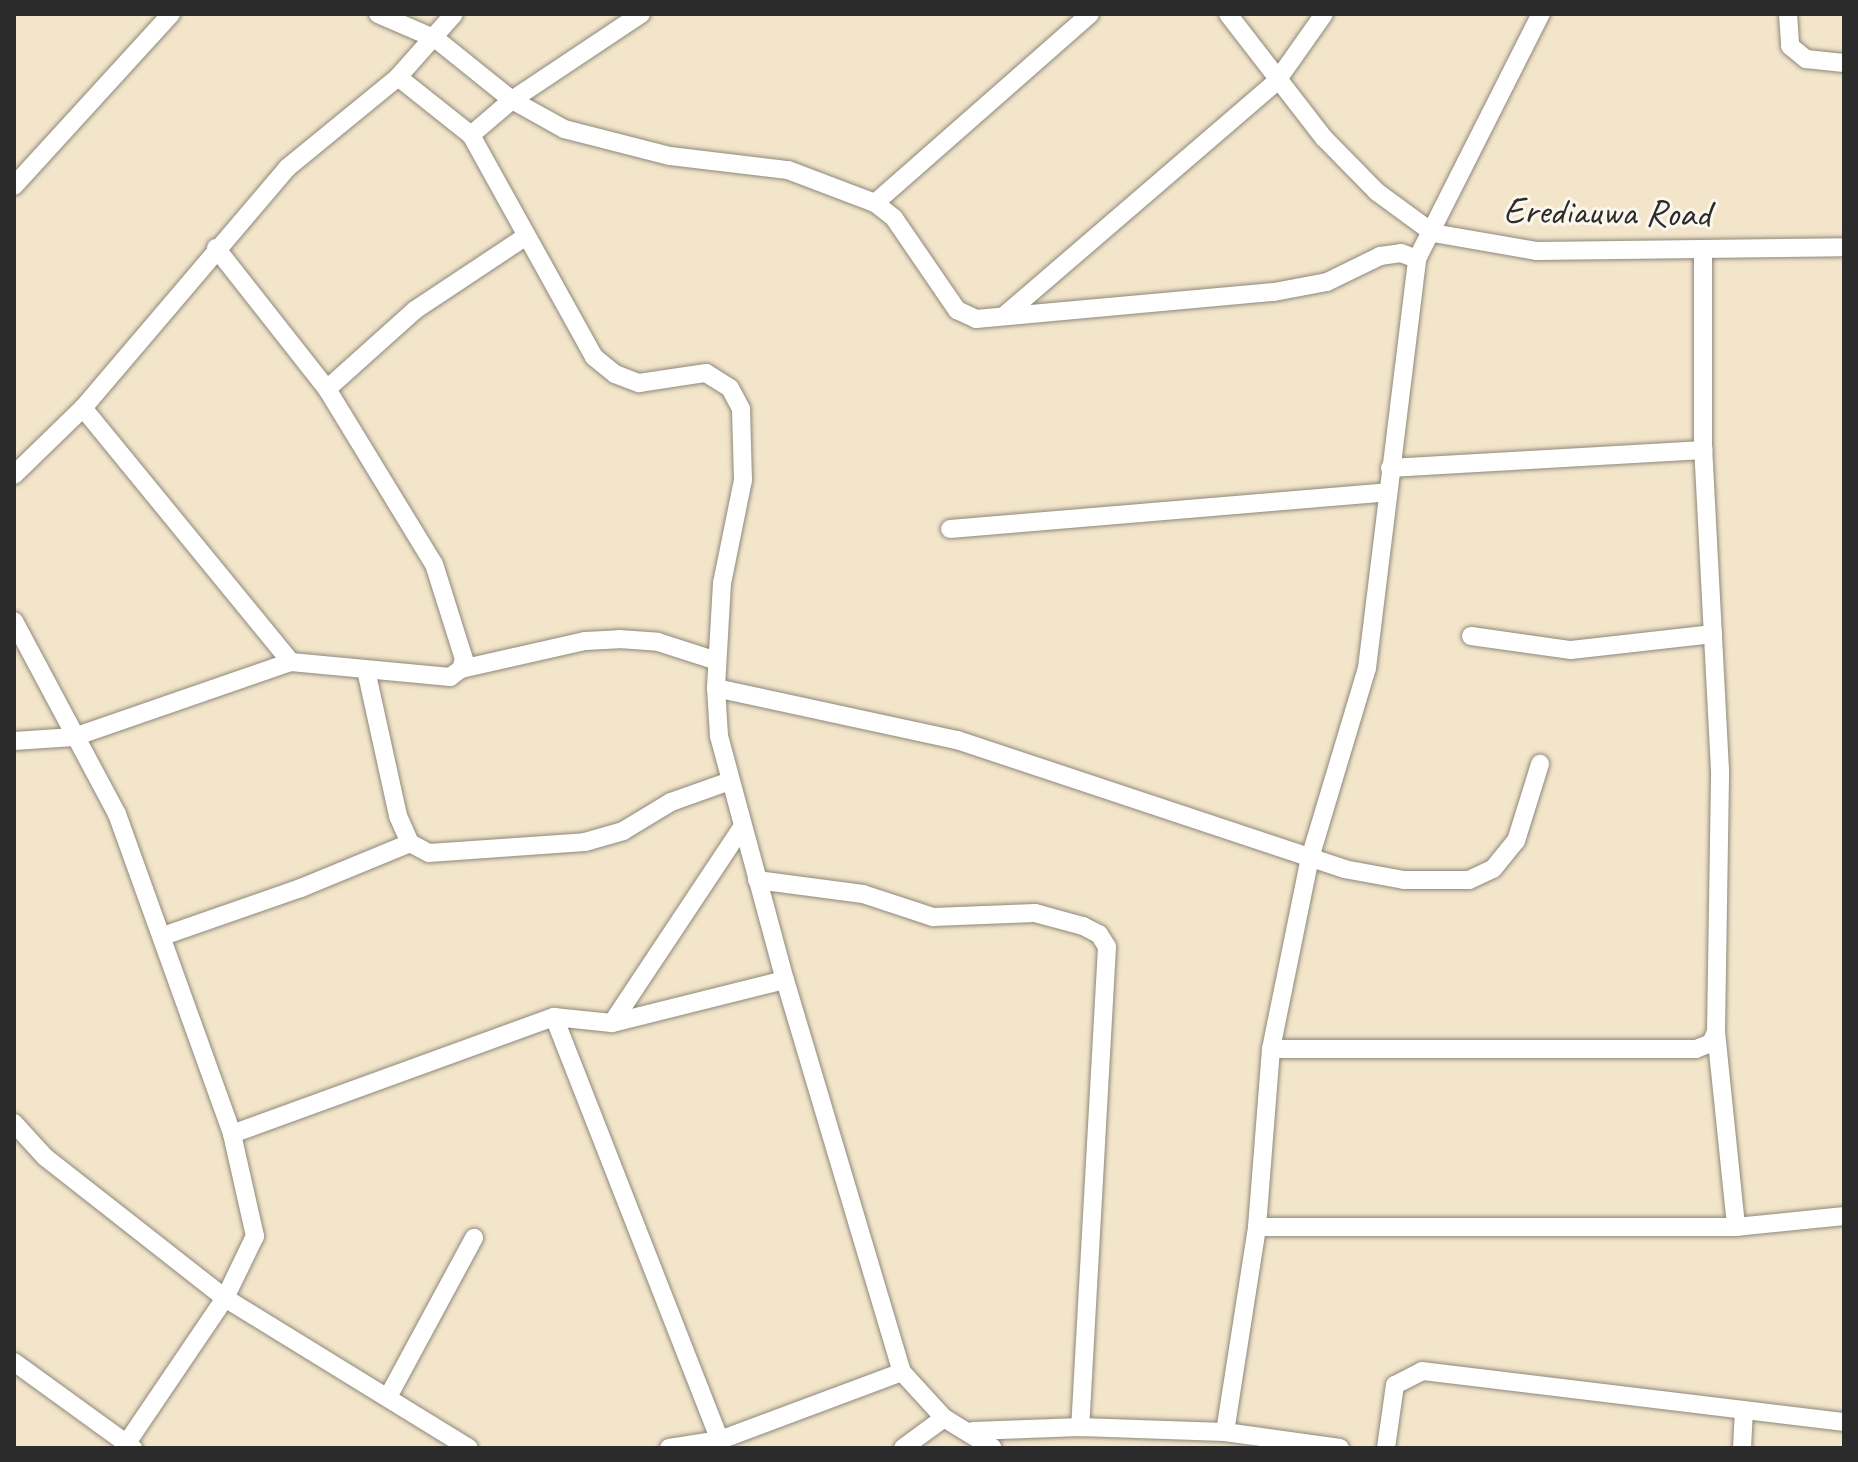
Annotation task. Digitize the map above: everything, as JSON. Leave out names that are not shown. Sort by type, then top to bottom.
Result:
[{"type":"street","points":[[14,186],[171,14]]},
{"type":"street","points":[[378,14],[436,39],[512,100],[564,129],[670,156],[788,170],[875,203],[894,218],[957,310],[976,319],[1274,292],[1327,282],[1380,256],[1401,253],[1417,259]]},
{"type":"street","points":[[14,475],[83,408],[287,168],[398,77],[436,39],[454,14]]},
{"type":"street","points":[[471,135],[512,100],[641,14]]},
{"type":"street","points":[[875,203],[1090,14]]},
{"type":"street","name":"Erediauwa Road","points":[[1228,14],[1276,82],[1377,192],[1433,233],[1537,251],[1844,247]]},
{"type":"street","points":[[1005,315],[1276,82],[1324,14]]},
{"type":"street","points":[[1225,1432],[1257,1227],[1271,1049],[1310,858],[1367,668],[1417,259],[1433,233],[1541,14]]},
{"type":"street","points":[[1788,14],[1790,46],[1806,59],[1844,63]]},
{"type":"street","points":[[398,77],[471,135],[594,357],[615,374],[639,383],[706,373],[730,388],[741,409],[743,480],[722,583],[716,688],[719,736],[785,980],[902,1372],[944,1418],[993,1448]]},
{"type":"street","points":[[327,389],[415,310],[525,237]]},
{"type":"street","points":[[216,248],[327,389],[434,564],[464,659],[461,669]]},
{"type":"street","points":[[1703,249],[1703,450],[1720,770],[1716,1032],[1736,1227]]},
{"type":"street","points":[[83,408],[291,662]]},
{"type":"street","points":[[1390,468],[1703,450]]},
{"type":"street","points":[[950,529],[1387,492]]},
{"type":"street","points":[[14,621],[117,814],[232,1134],[255,1236],[225,1298],[130,1446],[14,1362]]},
{"type":"street","points":[[1471,636],[1571,650],[1713,634]]},
{"type":"street","points":[[14,741],[74,737],[291,662],[450,677],[461,669],[585,641],[619,639],[658,642],[717,661]]},
{"type":"street","points":[[366,670],[398,816],[410,843],[429,853],[585,842],[623,831],[671,802],[730,781]]},
{"type":"street","points":[[716,688],[957,740],[1310,858],[1404,880],[1469,880],[1493,869],[1516,841],[1540,764]]},
{"type":"street","points":[[612,1023],[742,827]]},
{"type":"street","points":[[163,936],[301,888],[410,843]]},
{"type":"street","points":[[757,880],[863,894],[933,917],[1035,913],[1083,926],[1099,934],[1107,947],[1080,1427]]},
{"type":"street","points":[[232,1134],[554,1017],[612,1023],[785,980]]},
{"type":"street","points":[[554,1017],[720,1440]]},
{"type":"street","points":[[1271,1049],[1696,1049],[1711,1043],[1716,1032]]},
{"type":"street","points":[[14,1123],[45,1157],[225,1298],[469,1448]]},
{"type":"street","points":[[1257,1227],[1736,1227],[1844,1216]]},
{"type":"street","points":[[388,1397],[474,1238]]},
{"type":"street","points":[[1386,1448],[1395,1385],[1422,1371],[1744,1413],[1844,1422]]},
{"type":"street","points":[[669,1448],[720,1440],[902,1372]]},
{"type":"street","points":[[1742,1448],[1744,1413]]},
{"type":"street","points":[[903,1448],[944,1418]]},
{"type":"street","points":[[965,1429],[982,1434],[1080,1427],[1225,1432],[1340,1448]]}]
